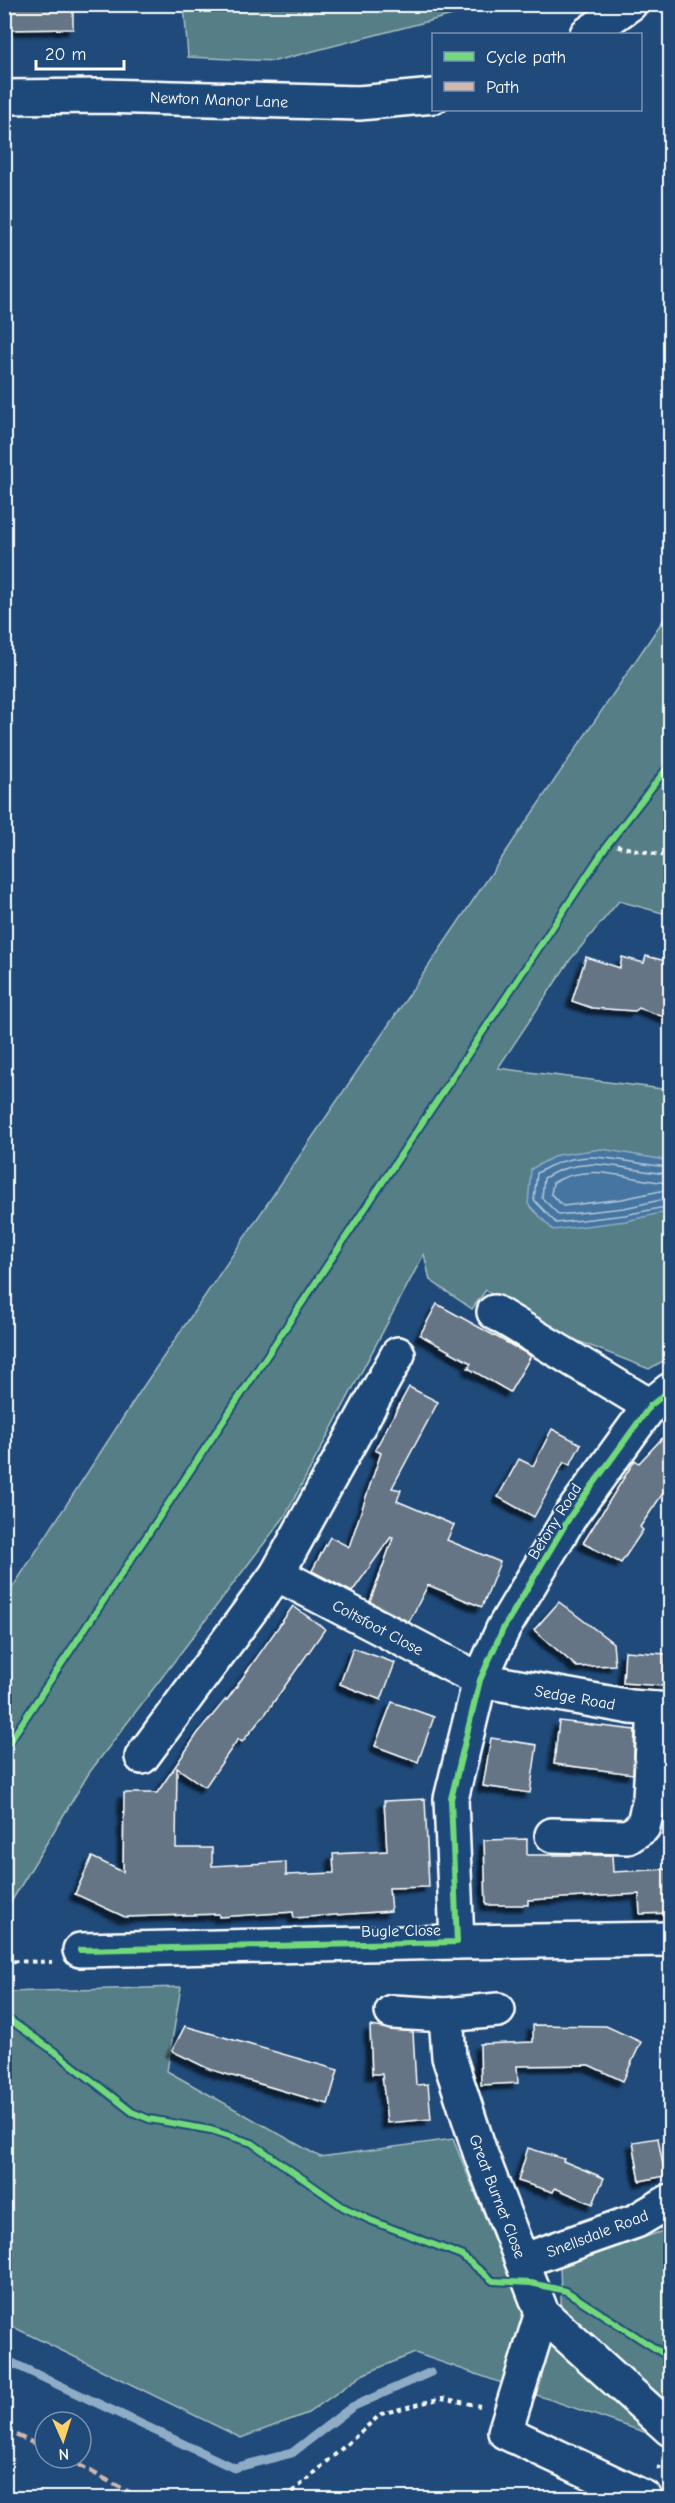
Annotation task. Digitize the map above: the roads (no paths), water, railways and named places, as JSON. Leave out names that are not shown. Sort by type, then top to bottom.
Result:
[{"type":"street","points":[[588,33],[630,4]]},
{"type":"street","name":"Newton Manor Lane","points":[[4,97],[102,96],[359,103],[432,96]]},
{"type":"street","points":[[494,1312],[660,1398]]},
{"type":"street","points":[[142,1757],[277,1574],[398,1354]]},
{"type":"street","name":"Betony Road","points":[[480,1680],[503,1629],[571,1515],[660,1398]]},
{"type":"street","name":"Coltsfoot Close","points":[[277,1574],[480,1680]]},
{"type":"street","name":"Sedge Road","points":[[480,1680],[663,1710]]},
{"type":"street","name":"Bugle Close","points":[[457,1942],[451,1799],[480,1680]]},
{"type":"street","points":[[552,1835],[628,1838],[643,1827],[650,1798],[663,1710]]},
{"type":"street","name":"Bugle Close","points":[[80,1950],[670,1939]]},
{"type":"street","points":[[392,2012],[446,2014],[498,2010]]},
{"type":"street","name":"Great Burnet Close","points":[[446,2014],[449,2057],[480,2152],[542,2313],[670,2429]]},
{"type":"street","name":"Snellsdale Road","points":[[522,2261],[636,2221],[670,2201]]},
{"type":"street","points":[[542,2313],[505,2432],[645,2499]]},
{"type":"water","points":[[602,1149],[670,1161],[670,1211],[626,1221],[553,1230],[528,1204],[531,1169],[557,1155]]},
{"type":"waterway","points":[[4,2359],[234,2468],[292,2453],[352,2407],[431,2372]]}]
